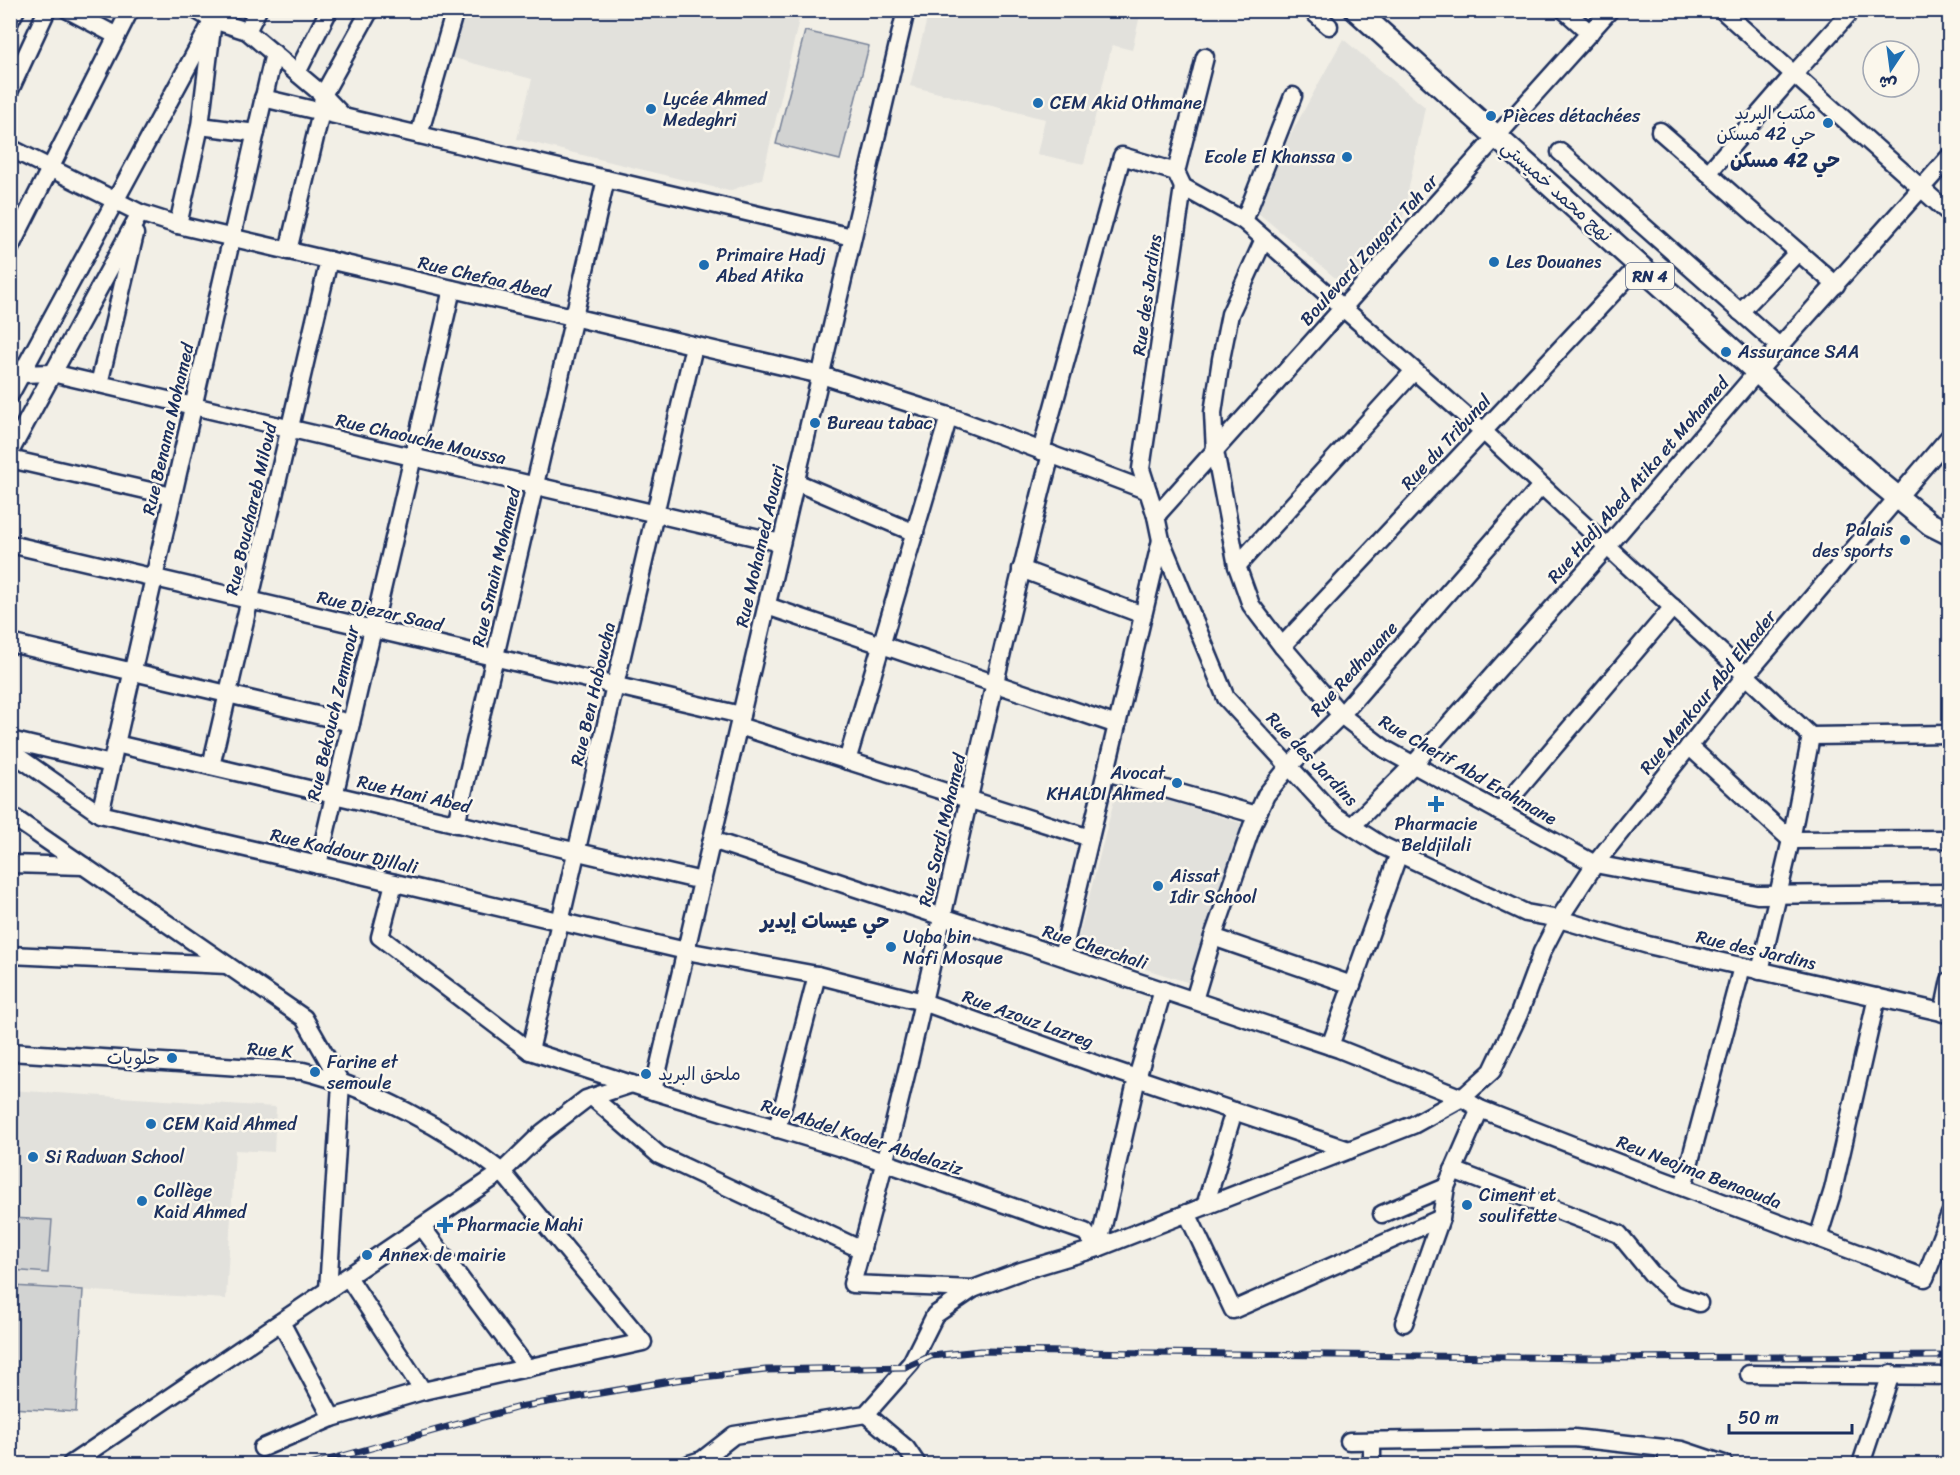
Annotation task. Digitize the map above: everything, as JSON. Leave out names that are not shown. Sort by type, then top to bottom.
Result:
[{"type":"main road","name":"نهج محمد خميستي","points":[[1356,10],[1896,496],[1930,524],[1950,534]]},
{"type":"street","points":[[10,21],[16,10]]},
{"type":"street","points":[[10,90],[47,10]]},
{"type":"street","points":[[68,10],[117,36]]},
{"type":"street","points":[[10,248],[130,10]]},
{"type":"street","points":[[196,10],[213,20],[247,31],[297,73],[322,104],[344,117],[852,237]]},
{"type":"street","points":[[247,31],[258,10]]},
{"type":"street","points":[[297,73],[329,10]]},
{"type":"street","points":[[288,250],[322,104],[370,10]]},
{"type":"street","points":[[419,135],[455,10]]},
{"type":"street","name":"Rue Mohamed Aouari","points":[[653,1091],[906,10]]},
{"type":"street","points":[[1311,10],[1329,26]]},
{"type":"street","points":[[1564,10],[1590,33]]},
{"type":"street","name":"Boulevard Zougari Tah ar","points":[[1156,516],[1610,10]]},
{"type":"street","points":[[1722,10],[1950,214]]},
{"type":"street","points":[[1708,173],[1852,10]]},
{"type":"street","points":[[178,225],[200,126],[213,20]]},
{"type":"street","points":[[10,395],[16,371],[116,201],[213,20]]},
{"type":"street","name":"Rue Benama Mohamed","points":[[100,814],[274,53]]},
{"type":"street","name":"Rue des Jardins","points":[[1205,57],[1179,179],[1141,469],[1161,540],[1226,698],[1334,815],[1381,845],[1526,913],[1559,919],[1648,945],[1947,1013]]},
{"type":"street","points":[[1244,221],[1293,96]]},
{"type":"street","points":[[263,98],[322,104]]},
{"type":"street","points":[[200,126],[256,133]]},
{"type":"street","points":[[1660,131],[1836,285]]},
{"type":"street","name":"Rue Chefaa Abed","points":[[10,148],[140,213],[178,225],[821,375],[949,416],[1148,491]]},
{"type":"street","points":[[1560,152],[1780,347]]},
{"type":"street","name":"Rue Sardi Mohamed","points":[[973,1289],[852,1284],[886,1163],[1046,453],[1122,156],[1179,179]]},
{"type":"street","name":"Rue Hadj Abed Atika et Mohamed","points":[[1352,826],[1413,765],[1607,547],[1757,372],[1950,156]]},
{"type":"street","name":"Rue Smain Mohamed","points":[[456,824],[606,179]]},
{"type":"street","points":[[1179,179],[1244,221],[1483,431],[1811,736],[1950,734]]},
{"type":"street","points":[[10,452],[140,213]]},
{"type":"street","points":[[99,384],[140,213]]},
{"type":"street","name":"Rue Cherif Abd Erahmane","points":[[1264,239],[1230,314],[1214,413],[1215,451],[1237,566],[1251,605],[1282,646],[1341,715],[1385,749],[1595,864],[1757,896],[1950,893]]},
{"type":"street","points":[[1740,312],[1798,252]]},
{"type":"street","name":"Rue Bouchareb Miloud","points":[[211,766],[330,260]]},
{"type":"street","name":"Rue du Tribunal","points":[[1282,646],[1639,266]]},
{"type":"street","name":"Rue Bekouch Zemmour","points":[[318,865],[452,289]]},
{"type":"street","name":"Rue Ben Haboucha","points":[[530,1051],[694,346]]},
{"type":"street","name":"Rue Chaouche Moussa","points":[[16,371],[52,373],[781,543]]},
{"type":"street","points":[[1237,566],[1414,371]]},
{"type":"street","points":[[847,761],[949,416]]},
{"type":"street","name":"Rue Menkour Abd Elkader","points":[[973,1289],[1021,1271],[1098,1248],[1349,1150],[1413,1125],[1462,1098],[1492,1071],[1519,1014],[1542,952],[1559,919],[1595,864],[1746,675],[1896,496],[1950,436]]},
{"type":"street","points":[[10,459],[172,496]]},
{"type":"street","points":[[796,482],[915,533]]},
{"type":"street","name":"Rue Redhouane","points":[[1194,1000],[1213,937],[1266,795],[1289,766],[1341,715],[1541,486]]},
{"type":"street","points":[[1062,956],[1161,540]]},
{"type":"street","name":"Rue Djezar Saad","points":[[10,544],[615,686],[740,721],[847,761],[1090,838]]},
{"type":"street","points":[[1021,569],[1143,615]]},
{"type":"street","points":[[767,606],[1117,725]]},
{"type":"street","points":[[1499,812],[1673,608]]},
{"type":"street","points":[[10,643],[351,723]]},
{"type":"street","points":[[1760,971],[1791,840],[1811,736]]},
{"type":"street","points":[[10,740],[111,764]]},
{"type":"street","name":"Rue Hani Abed","points":[[116,744],[702,881]]},
{"type":"street","points":[[1689,746],[1791,840],[1950,838]]},
{"type":"street","name":"Rue Kaddour Djllali","points":[[10,751],[100,814],[686,951]]},
{"type":"street","points":[[1106,772],[1257,815]]},
{"type":"street","points":[[10,815],[304,1018],[341,1083],[328,1290]]},
{"type":"street","name":"Rue Cherchali","points":[[712,840],[1330,1046],[1462,1098]]},
{"type":"street","points":[[1330,1046],[1399,853]]},
{"type":"street","points":[[10,864],[85,866]]},
{"type":"street","name":"Rue Abdel Kader Abdelaziz","points":[[394,883],[380,936],[530,1051],[886,1163],[1085,1232],[1098,1248]]},
{"type":"street","points":[[1213,937],[1352,985]]},
{"type":"street","name":"Rue Azouz Lazreg","points":[[686,951],[817,975],[923,1002],[1349,1150]]},
{"type":"street","points":[[10,955],[228,965]]},
{"type":"street","points":[[1683,1187],[1742,967]]},
{"type":"street","points":[[777,1129],[817,975]]},
{"type":"street","points":[[1947,1013],[1950,980]]},
{"type":"street","points":[[1098,1248],[1137,1078],[1164,990]]},
{"type":"street","points":[[1818,1238],[1833,1190],[1877,997]]},
{"type":"street","name":"Rue K","points":[[10,1052],[303,1071],[341,1083],[388,1103],[465,1145],[502,1172],[643,1342],[527,1368]]},
{"type":"street","points":[[71,1464],[502,1172],[543,1132],[586,1099],[632,1084]]},
{"type":"street","points":[[592,1097],[659,1155],[862,1250]]},
{"type":"street","name":"Reu Neojma Benaouda","points":[[1462,1098],[1479,1109],[1925,1278],[1933,1257]]},
{"type":"street","points":[[1404,1323],[1441,1218],[1446,1187],[1479,1109]]},
{"type":"street","points":[[1205,1206],[1234,1111]]},
{"type":"street","points":[[1453,1170],[1619,1234],[1651,1273],[1674,1294],[1699,1303]]},
{"type":"street","points":[[1382,1214],[1446,1187]]},
{"type":"street","points":[[1187,1213],[1233,1310],[1441,1218]]},
{"type":"street","points":[[1950,1214],[1933,1257],[1950,1262]]},
{"type":"street","points":[[262,1448],[332,1419],[423,1391],[527,1368],[422,1227]]},
{"type":"street","points":[[348,1277],[423,1391]]},
{"type":"street","points":[[698,1463],[734,1435],[867,1414],[911,1363],[935,1315],[973,1289]]},
{"type":"street","points":[[281,1323],[332,1419]]},
{"type":"street","points":[[1749,1374],[1950,1376]]},
{"type":"street","points":[[1861,1464],[1890,1374]]},
{"type":"street","points":[[867,1414],[906,1448],[917,1464]]},
{"type":"street","points":[[1349,1441],[1574,1438],[1667,1456],[1682,1450],[1724,1464]]},
{"type":"street","points":[[1372,1441],[1372,1464]]},
{"type":"shaded area","name":"Lycée Ahmed Medeghri","points":[[463,11],[801,11],[762,179],[729,191],[517,139],[532,79],[450,57]]},
{"type":"shaded area","name":"CEM Akid Othmane","points":[[929,11],[1141,11],[1132,50],[1112,45],[1084,164],[1037,154],[1045,119],[910,86]]},
{"type":"shaded area","points":[[805,31],[869,46],[840,160],[776,144]]},
{"type":"shaded area","name":"Ecole El Khanssa","points":[[1343,39],[1425,107],[1402,222],[1346,287],[1251,207]]},
{"type":"shaded area","name":"Aissat Idir School","points":[[1118,785],[1244,824],[1190,983],[1076,947]]},
{"type":"shaded area","name":"Collège Kaid Ahmed","points":[[10,1090],[276,1107],[274,1152],[235,1150],[226,1299],[11,1286]]},
{"type":"shaded area","points":[[10,1218],[52,1220],[48,1273],[11,1270]]},
{"type":"shaded area","points":[[12,1286],[83,1290],[76,1412],[11,1408]]},
{"type":"railway","points":[[314,1464],[519,1407],[676,1380],[766,1370],[907,1367],[931,1356],[980,1351],[1594,1358],[1950,1356]]},
{"type":"place","name":"CEM Akid Othmane","points":[[1038,103]]},
{"type":"place","name":"Lycée Ahmed Medeghri","points":[[651,109]]},
{"type":"place","name":"Pièces détachées","points":[[1491,116]]},
{"type":"place","name":"مكتب البريد حي 42 مسكن","points":[[1828,123]]},
{"type":"place","name":"Ecole El Khanssa","points":[[1347,157]]},
{"type":"place","name":"Les Douanes","points":[[1494,262]]},
{"type":"place","name":"Primaire Hadj Abed Atika","points":[[704,265]]},
{"type":"place","name":"Assurance SAA","points":[[1726,352]]},
{"type":"place","name":"Bureau tabac","points":[[815,423]]},
{"type":"place","name":"Palais des sports","points":[[1905,540]]},
{"type":"place","name":"Avocat KHALDI Ahmed","points":[[1177,783]]},
{"type":"place","name":"Pharmacie Beldjilali","points":[[1436,804]]},
{"type":"place","name":"Aissat Idir School","points":[[1158,886]]},
{"type":"place","name":"Uqba bin Nafi Mosque","points":[[891,947]]},
{"type":"place","name":"حلويات","points":[[172,1058]]},
{"type":"place","name":"Farine et semoule","points":[[315,1072]]},
{"type":"place","name":"ملحق البريد","points":[[646,1074]]},
{"type":"place","name":"CEM Kaid Ahmed","points":[[151,1124]]},
{"type":"place","name":"Si Radwan School","points":[[33,1157]]},
{"type":"place","name":"Collège Kaid Ahmed","points":[[142,1201]]},
{"type":"place","name":"Ciment et soulifette","points":[[1467,1205]]},
{"type":"place","name":"Pharmacie Mahi","points":[[445,1225]]},
{"type":"place","name":"Annex de mairie","points":[[367,1255]]},
{"type":"district","name":"حي 42 مسكن","points":[[1785,160]]},
{"type":"district","name":"حي عيسات إيدير","points":[[825,921]]}]
